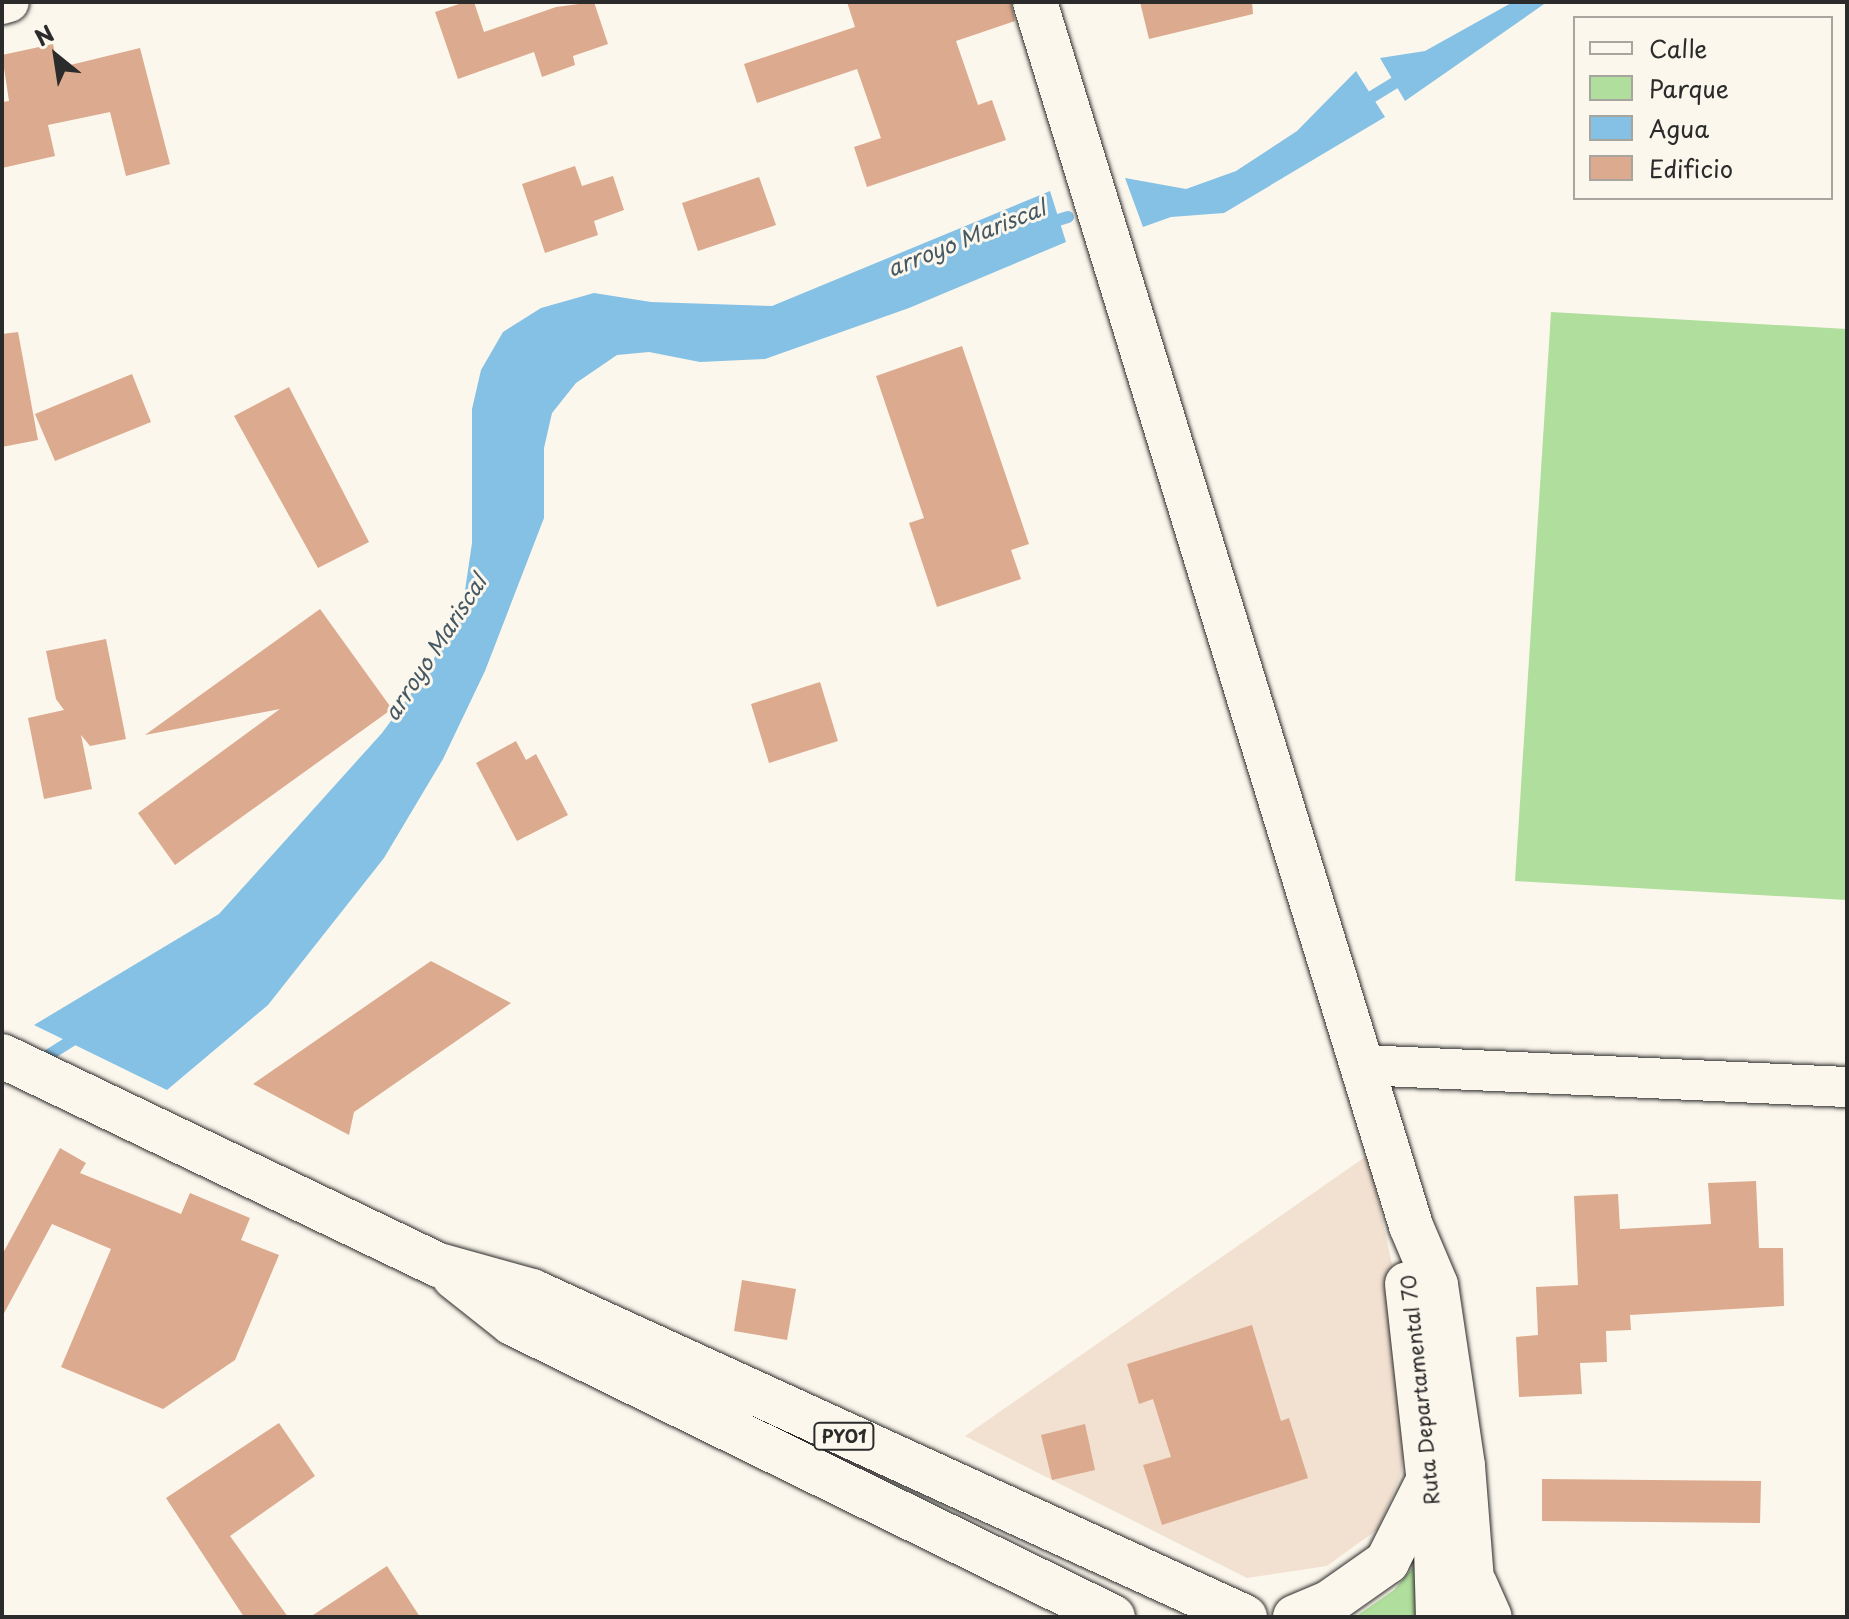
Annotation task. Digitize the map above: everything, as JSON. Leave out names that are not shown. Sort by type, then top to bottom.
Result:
[{"type":"main road","points":[[1035,2],[1411,1226]]},
{"type":"main road","name":"PY01","points":[[2,1056],[439,1265],[532,1291],[1245,1617]]},
{"type":"main road","name":"Ruta Departamental 70","points":[[1411,1226],[1406,1280],[1429,1479],[1438,1617]]},
{"type":"main road","name":"Ruta Departamental 70","points":[[1411,1226],[1436,1285],[1480,1606]]},
{"type":"main road","name":"PY01","points":[[439,1265],[512,1323],[1113,1617]]},
{"type":"main road","points":[[1295,1617],[1330,1602],[1387,1562],[1429,1479]]},
{"type":"street","points":[[2,4],[9,2]]},
{"type":"street","points":[[1362,1065],[1847,1087]]},
{"type":"shaded area","points":[[1368,1155],[1404,1319],[1410,1397],[1401,1474],[1378,1529],[1327,1566],[1247,1578],[965,1436]]},
{"type":"green space","points":[[1551,312],[1847,329],[1847,900],[1515,881]]},
{"type":"green space","points":[[1419,1560],[1422,1617],[1355,1617],[1394,1590]]},
{"type":"water","points":[[1513,2],[1547,2],[1405,101],[1380,58],[1425,51]]},
{"type":"water","points":[[1356,71],[1385,117],[1224,213],[1171,217],[1143,227],[1125,178],[1186,189],[1236,171],[1297,131]]},
{"type":"water","points":[[1050,191],[1066,242],[909,308],[765,359],[700,362],[649,352],[617,355],[576,383],[552,413],[544,448],[544,518],[485,671],[443,759],[384,858],[268,1005],[167,1090],[34,1025],[219,914],[382,733],[429,669],[464,597],[472,543],[472,409],[481,370],[503,332],[541,308],[594,293],[651,302],[772,306]]},
{"type":"building","points":[[474,2],[484,32],[556,7],[594,2],[608,44],[573,56],[575,65],[542,77],[534,52],[458,79],[435,12]]},
{"type":"building","points":[[847,2],[1011,2],[1015,21],[956,41],[978,105],[992,100],[1006,140],[867,187],[854,147],[881,138],[857,69],[757,103],[744,64],[855,27]]},
{"type":"building","points":[[1140,2],[1252,2],[1253,14],[1149,39]]},
{"type":"building","points":[[53,44],[58,68],[140,48],[170,164],[126,176],[110,112],[48,125],[55,156],[2,168],[2,102],[9,101],[2,55]]},
{"type":"building","points":[[575,166],[582,186],[613,176],[624,210],[594,221],[598,235],[545,253],[522,184]]},
{"type":"building","points":[[759,177],[776,225],[698,251],[682,203]]},
{"type":"building","points":[[18,332],[38,440],[2,447],[2,334]]},
{"type":"building","points":[[962,346],[1029,544],[1011,550],[1021,579],[937,607],[909,523],[924,518],[876,376]]},
{"type":"building","points":[[132,374],[151,422],[55,461],[35,414]]},
{"type":"building","points":[[289,387],[369,542],[318,568],[234,416]]},
{"type":"building","points":[[320,609],[392,709],[175,865],[138,813],[280,709],[145,735]]},
{"type":"building","points":[[106,639],[126,739],[90,746],[81,735],[92,789],[44,799],[28,718],[64,710],[56,699],[46,651]]},
{"type":"building","points":[[820,682],[838,741],[769,763],[751,704]]},
{"type":"building","points":[[516,741],[526,760],[536,754],[568,815],[517,841],[476,763]]},
{"type":"building","points":[[431,961],[511,1003],[354,1112],[349,1135],[253,1084]]},
{"type":"building","points":[[60,1148],[86,1163],[80,1173],[181,1214],[190,1193],[250,1218],[241,1240],[279,1255],[235,1360],[163,1409],[61,1367],[111,1249],[52,1224],[2,1317],[2,1255]]},
{"type":"building","points":[[1756,1181],[1759,1248],[1783,1248],[1784,1306],[1630,1315],[1631,1330],[1606,1331],[1607,1362],[1580,1363],[1582,1394],[1519,1397],[1516,1337],[1538,1335],[1536,1287],[1578,1285],[1574,1196],[1618,1194],[1620,1229],[1711,1224],[1708,1183]]},
{"type":"building","points":[[742,1280],[796,1289],[787,1340],[734,1331]]},
{"type":"building","points":[[1252,1325],[1281,1421],[1289,1418],[1308,1478],[1162,1525],[1143,1465],[1171,1457],[1153,1399],[1139,1404],[1127,1364]]},
{"type":"building","points":[[279,1423],[315,1476],[230,1536],[288,1617],[244,1617],[166,1498]]},
{"type":"building","points":[[1085,1424],[1095,1470],[1052,1480],[1041,1435]]},
{"type":"building","points":[[1542,1479],[1761,1481],[1760,1523],[1542,1521]]},
{"type":"building","points":[[387,1566],[420,1617],[310,1617]]},
{"type":"waterway","name":"arroyo Mariscal","points":[[1360,104],[1406,76]]},
{"type":"waterway","name":"arroyo Mariscal","points":[[1045,224],[1068,217]]},
{"type":"waterway","name":"arroyo Mariscal","points":[[36,1063],[82,1034]]}]
